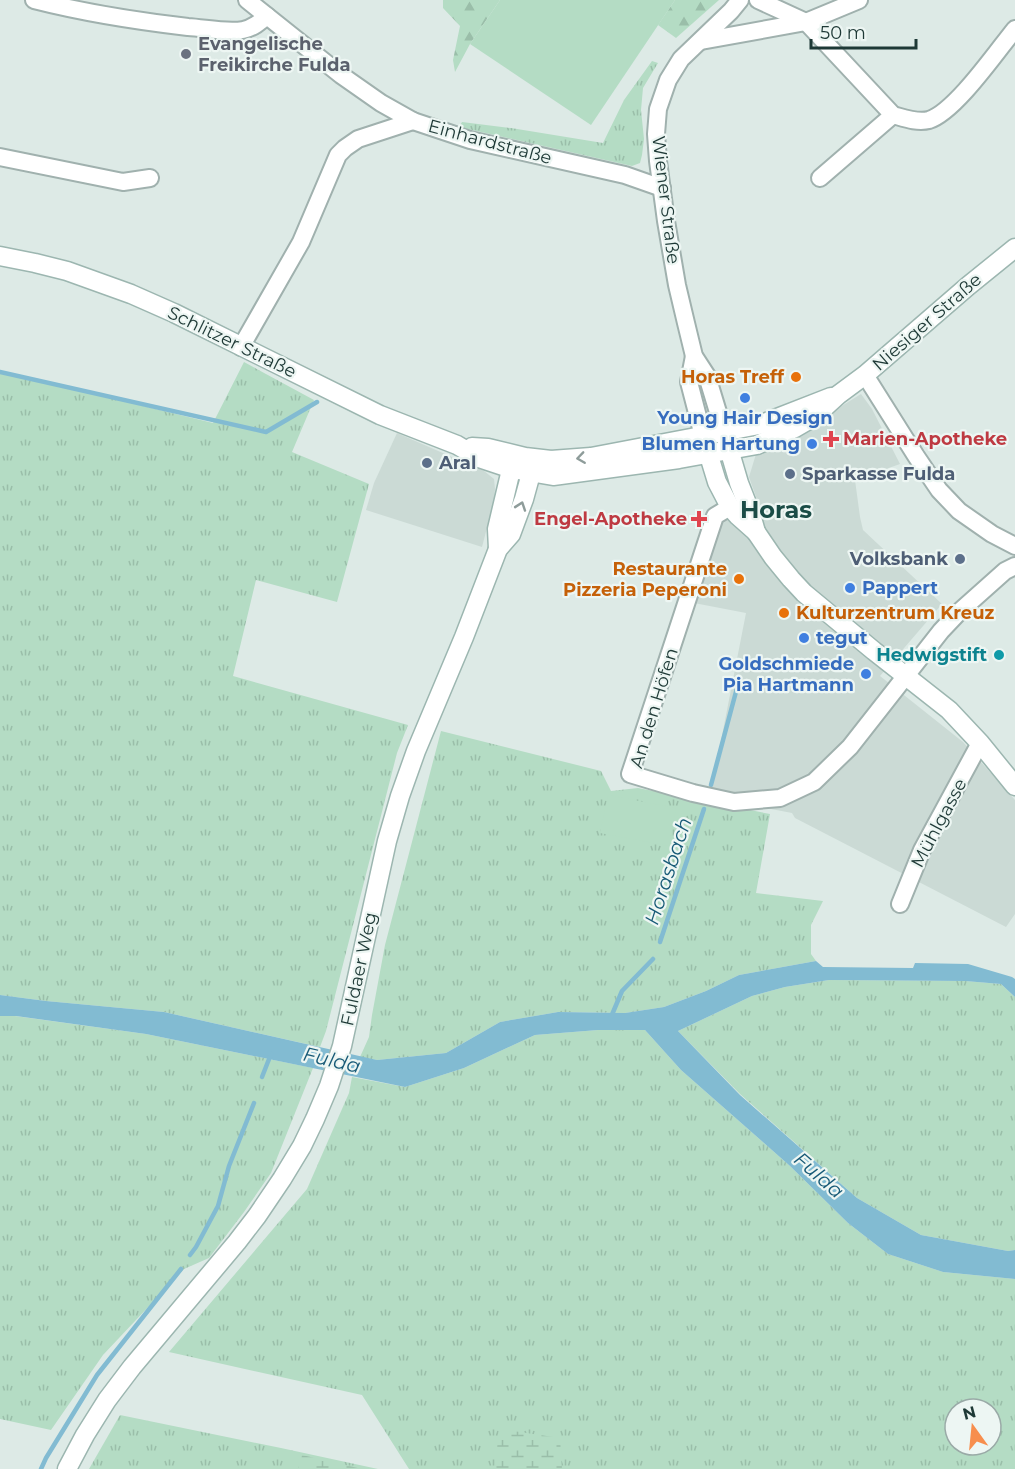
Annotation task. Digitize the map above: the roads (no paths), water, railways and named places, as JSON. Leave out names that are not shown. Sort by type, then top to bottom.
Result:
[{"type":"main road","name":"Niesiger Straße","points":[[730,450],[757,445],[814,417],[1015,248]]},
{"type":"main road","name":"Schlitzer Straße","points":[[0,256],[35,263],[100,282],[174,313],[380,415],[457,446],[488,448],[513,462],[533,466],[553,476],[665,462],[730,450]]},
{"type":"main road","name":"Niesiger Straße","points":[[703,436],[772,421],[838,395]]},
{"type":"main road","points":[[724,432],[756,532]]},
{"type":"main road","name":"Schlitzer Straße","points":[[533,466],[551,460],[591,457],[703,436]]},
{"type":"main road","points":[[703,436],[717,482],[730,507],[756,532],[790,579],[874,651],[949,710],[1015,786]]},
{"type":"main road","name":"Fuldaer Weg","points":[[498,549],[497,529],[513,462]]},
{"type":"main road","name":"Fuldaer Weg","points":[[67,1469],[107,1400],[257,1216],[302,1146],[315,1119],[342,1046],[385,851],[400,796],[498,549],[511,534],[533,466]]},
{"type":"street","points":[[34,0],[109,17],[212,29],[247,29],[267,16]]},
{"type":"street","name":"Einhardstraße","points":[[247,0],[341,75],[381,103],[413,121],[470,140],[625,175],[662,188]]},
{"type":"street","name":"Wiener Straße","points":[[724,432],[707,376],[694,356],[675,274],[656,134],[658,109],[668,80],[681,59],[740,0]]},
{"type":"street","points":[[758,0],[806,22],[893,115],[911,121],[928,120],[944,112],[962,94],[1015,28]]},
{"type":"street","points":[[698,42],[806,22],[859,0]]},
{"type":"street","points":[[820,178],[893,115]]},
{"type":"street","points":[[241,347],[301,242],[338,155],[351,142],[413,121]]},
{"type":"street","points":[[0,157],[123,182],[150,178]]},
{"type":"street","name":"Wiener Straße","points":[[694,356],[689,382],[703,436]]},
{"type":"street","points":[[865,375],[939,490],[959,511],[992,534],[1015,546]]},
{"type":"street","name":"An den Höfen","points":[[730,507],[716,516],[630,774],[693,793],[734,802],[780,798],[814,782],[850,747],[906,675]]},
{"type":"street","points":[[906,675],[959,612],[1005,571],[1015,566]]},
{"type":"street","name":"Mühlgasse","points":[[900,904],[922,850],[980,743]]},
{"type":"water","name":"Fulda","points":[[816,961],[823,967],[913,968],[915,963],[968,964],[1015,979],[1015,997],[1001,984],[965,981],[829,980],[785,987],[752,996],[678,1031],[740,1095],[857,1198],[921,1235],[1008,1251],[1015,1250],[1015,1279],[943,1272],[888,1254],[848,1223],[790,1166],[681,1070],[645,1030],[598,1030],[535,1035],[464,1068],[405,1087],[146,1034],[16,1016],[0,1016],[0,995],[164,1012],[377,1060],[446,1053],[500,1022],[558,1012],[625,1013],[664,1007],[739,975]]},
{"type":"waterway","points":[[0,372],[266,432],[317,402]]},
{"type":"waterway","name":"Horasbach","points":[[711,785],[737,688]]},
{"type":"waterway","name":"Horasbach","points":[[660,942],[704,809]]},
{"type":"waterway","name":"Horasbach","points":[[611,1017],[622,991],[653,959]]},
{"type":"waterway","points":[[262,1077],[271,1054]]},
{"type":"waterway","points":[[190,1255],[218,1206],[229,1166],[254,1103]]},
{"type":"waterway","points":[[41,1469],[97,1375],[181,1269]]},
{"type":"place","name":"Evangelische Freikirche Fulda","points":[[186,54]]},
{"type":"place","name":"Horas Treff","points":[[796,377]]},
{"type":"place","name":"Young Hair Design","points":[[745,398]]},
{"type":"place","name":"Marien-Apotheke","points":[[831,439]]},
{"type":"place","name":"Blumen Hartung","points":[[812,444]]},
{"type":"place","name":"Aral","points":[[427,463]]},
{"type":"place","name":"Sparkasse Fulda","points":[[790,474]]},
{"type":"place","name":"Engel-Apotheke","points":[[699,519]]},
{"type":"place","name":"Volksbank","points":[[960,559]]},
{"type":"place","name":"Restaurante Pizzeria Peperoni","points":[[739,579]]},
{"type":"place","name":"Pappert","points":[[850,588]]},
{"type":"place","name":"Kulturzentrum Kreuz","points":[[784,613]]},
{"type":"place","name":"tegut","points":[[804,638]]},
{"type":"place","name":"Hedwigstift","points":[[999,655]]},
{"type":"place","name":"Goldschmiede Pia Hartmann","points":[[866,674]]},
{"type":"district","name":"Horas","points":[[776,509]]}]
